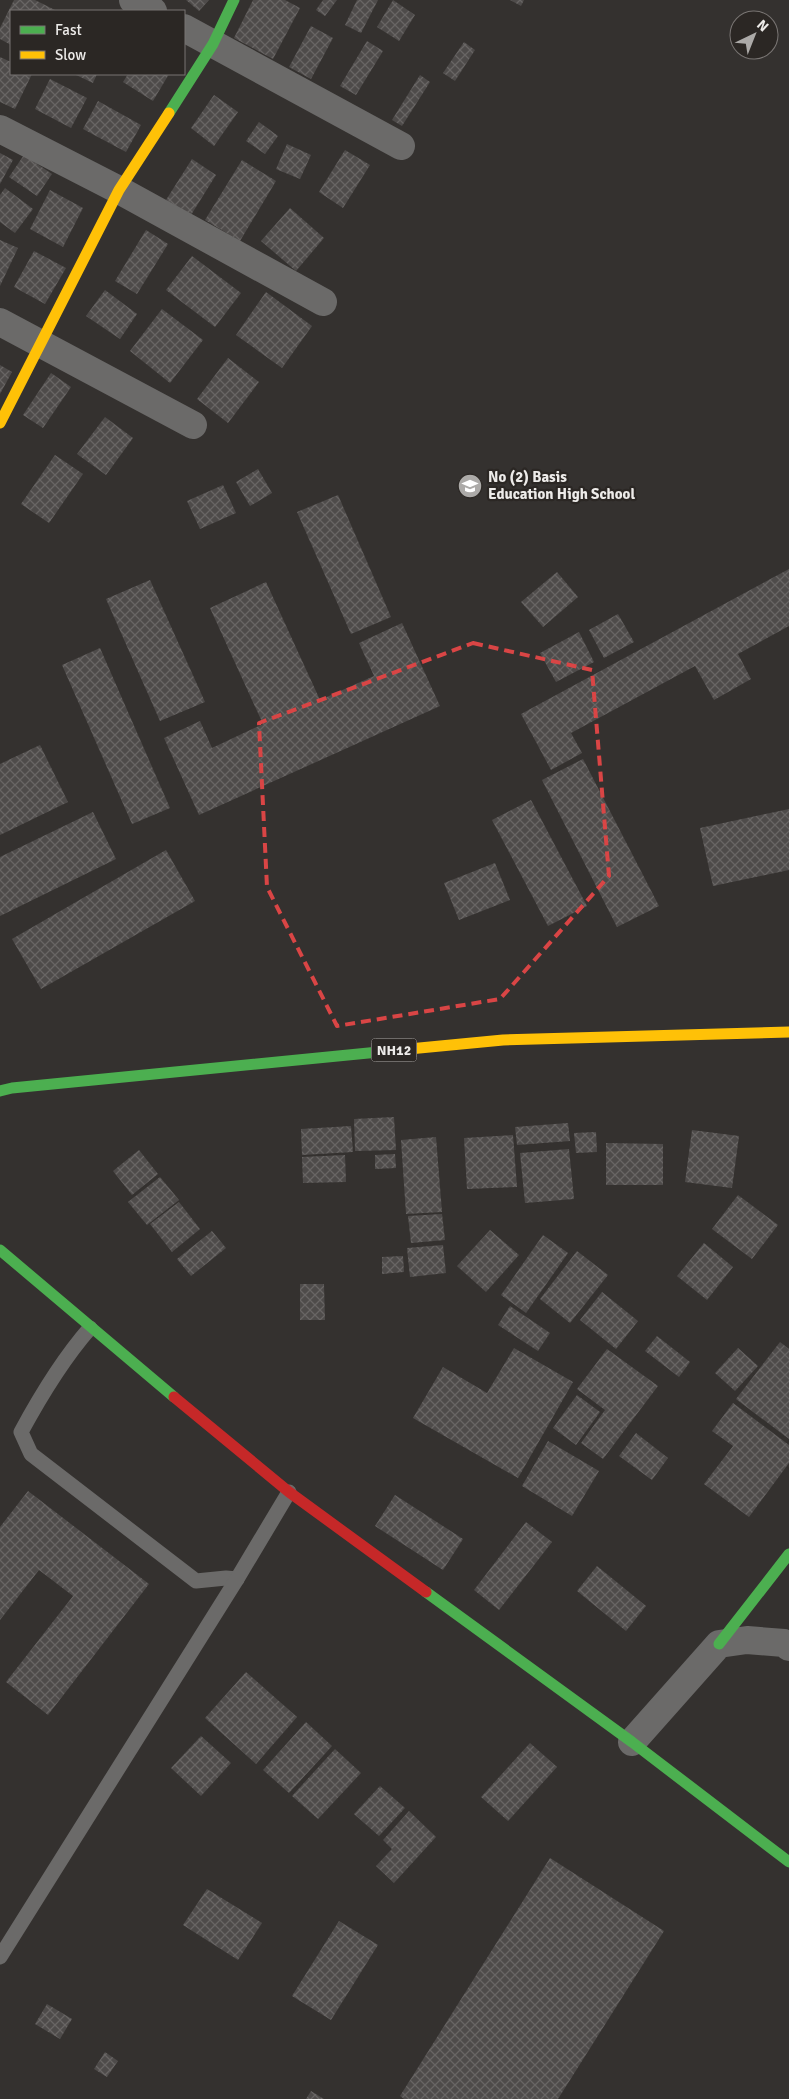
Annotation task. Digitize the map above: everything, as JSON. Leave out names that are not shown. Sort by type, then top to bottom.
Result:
[{"type":"main road","points":[[0,423],[119,190],[213,44],[234,0]]},
{"type":"main road","name":"NH12","points":[[0,1091],[228,1065],[503,1040],[789,1032]]},
{"type":"main road","points":[[0,1250],[90,1328],[289,1492],[632,1742],[789,1862]]},
{"type":"main road","points":[[719,1644],[789,1554]]},
{"type":"street","points":[[133,0],[152,10]]},
{"type":"street","points":[[185,29],[401,146]]},
{"type":"street","points":[[0,129],[119,190],[323,302]]},
{"type":"street","points":[[0,322],[193,425]]},
{"type":"street","points":[[632,1742],[719,1644],[748,1640],[784,1643],[789,1647]]},
{"type":"lane","points":[[90,1328],[44,1390],[20,1432],[31,1454],[196,1581],[237,1579]]},
{"type":"lane","points":[[0,1957],[237,1579],[289,1492]]},
{"type":"highlighted area","points":[[473,643],[592,670],[609,876],[500,999],[337,1026],[267,887],[259,723]]},
{"type":"building","points":[[14,0],[35,0],[55,10],[10,10],[10,44],[0,39],[0,28]]},
{"type":"building","points":[[186,0],[209,0],[199,11]]},
{"type":"building","points":[[253,0],[285,0],[300,8],[273,59],[234,38]]},
{"type":"building","points":[[323,0],[337,0],[325,16],[316,10]]},
{"type":"building","points":[[357,0],[378,0],[361,33],[345,25]]},
{"type":"building","points":[[393,0],[415,15],[399,41],[377,27]]},
{"type":"building","points":[[510,0],[524,0],[521,6]]},
{"type":"building","points":[[311,26],[333,38],[311,79],[289,67]]},
{"type":"building","points":[[367,41],[383,51],[356,95],[340,86]]},
{"type":"building","points":[[464,42],[475,50],[455,81],[443,73]]},
{"type":"building","points":[[0,57],[10,62],[10,75],[32,75],[15,109],[0,102]]},
{"type":"building","points":[[76,75],[97,75],[93,83]]},
{"type":"building","points":[[127,75],[168,75],[153,101],[123,82]]},
{"type":"building","points":[[420,75],[430,82],[402,126],[392,120]]},
{"type":"building","points":[[50,79],[87,98],[71,128],[35,109]]},
{"type":"building","points":[[214,95],[238,112],[214,146],[191,128]]},
{"type":"building","points":[[98,101],[141,125],[126,152],[83,129]]},
{"type":"building","points":[[259,122],[278,136],[265,154],[246,141]]},
{"type":"building","points":[[287,144],[311,155],[300,179],[276,169]]},
{"type":"building","points":[[345,150],[370,165],[343,208],[319,192]]},
{"type":"building","points":[[0,153],[13,160],[0,184]]},
{"type":"building","points":[[24,155],[52,174],[37,196],[9,177]]},
{"type":"building","points":[[192,159],[216,175],[191,215],[166,200]]},
{"type":"building","points":[[242,160],[276,181],[240,241],[205,220]]},
{"type":"building","points":[[5,188],[33,209],[15,233],[0,222],[0,195]]},
{"type":"building","points":[[50,190],[83,208],[63,247],[30,229]]},
{"type":"building","points":[[290,208],[324,238],[296,271],[261,241]]},
{"type":"building","points":[[146,230],[168,244],[137,294],[115,281]]},
{"type":"building","points":[[0,240],[18,248],[0,286]]},
{"type":"building","points":[[34,251],[66,268],[45,304],[14,287]]},
{"type":"building","points":[[192,256],[241,293],[215,327],[166,290]]},
{"type":"building","points":[[105,290],[137,314],[120,339],[86,316]]},
{"type":"building","points":[[266,292],[312,326],[282,368],[236,335]]},
{"type":"building","points":[[162,309],[203,340],[170,383],[130,351]]},
{"type":"building","points":[[228,358],[259,382],[228,423],[197,399]]},
{"type":"building","points":[[0,365],[12,372],[0,394]]},
{"type":"building","points":[[51,373],[71,387],[43,428],[23,415]]},
{"type":"building","points":[[105,417],[133,438],[106,475],[77,454]]},
{"type":"building","points":[[55,455],[83,474],[49,523],[21,504]]},
{"type":"building","points":[[258,469],[272,493],[250,506],[236,482]]},
{"type":"building","points":[[223,485],[236,513],[200,529],[187,501]]},
{"type":"building","points":[[338,495],[391,617],[351,634],[297,512]]},
{"type":"building","points":[[789,569],[789,626],[738,654],[751,679],[714,700],[695,666],[571,733],[582,753],[551,770],[521,714]]},
{"type":"building","points":[[557,572],[578,597],[543,627],[521,602]]},
{"type":"building","points":[[150,580],[205,702],[160,721],[106,599]]},
{"type":"building","points":[[266,582],[320,700],[374,676],[359,643],[402,623],[440,706],[199,815],[164,738],[200,721],[212,748],[263,724],[210,608]]},
{"type":"building","points":[[618,614],[634,642],[604,658],[589,630]]},
{"type":"building","points":[[579,632],[594,662],[556,682],[540,653]]},
{"type":"building","points":[[100,648],[170,808],[132,824],[62,665]]},
{"type":"building","points":[[40,745],[68,802],[0,835],[0,764]]},
{"type":"building","points":[[583,759],[659,906],[617,927],[542,780]]},
{"type":"building","points":[[531,800],[587,906],[548,926],[492,820]]},
{"type":"building","points":[[789,809],[789,870],[713,886],[700,828]]},
{"type":"building","points":[[93,812],[116,859],[0,916],[0,857]]},
{"type":"building","points":[[166,850],[195,901],[41,989],[12,939]]},
{"type":"building","points":[[495,863],[510,900],[459,920],[444,883]]},
{"type":"building","points":[[394,1117],[396,1150],[355,1151],[354,1119]]},
{"type":"building","points":[[568,1123],[570,1141],[517,1145],[515,1127]]},
{"type":"building","points":[[351,1126],[353,1152],[302,1155],[301,1129]]},
{"type":"building","points":[[692,1130],[739,1136],[732,1188],[685,1182]]},
{"type":"building","points":[[596,1132],[597,1152],[576,1153],[574,1133]]},
{"type":"building","points":[[513,1135],[517,1187],[467,1189],[464,1138]]},
{"type":"building","points":[[436,1137],[442,1212],[406,1214],[401,1140]]},
{"type":"building","points":[[606,1143],[663,1144],[663,1185],[606,1185]]},
{"type":"building","points":[[569,1149],[574,1199],[525,1203],[520,1153]]},
{"type":"building","points":[[139,1150],[158,1174],[132,1195],[113,1171]]},
{"type":"building","points":[[395,1154],[396,1168],[375,1169],[375,1155]]},
{"type":"building","points":[[345,1155],[346,1182],[303,1183],[302,1157]]},
{"type":"building","points":[[160,1177],[179,1200],[147,1225],[128,1202]]},
{"type":"building","points":[[738,1195],[778,1225],[752,1259],[712,1229]]},
{"type":"building","points":[[179,1202],[200,1229],[172,1252],[150,1224]]},
{"type":"building","points":[[442,1214],[445,1240],[411,1243],[408,1216]]},
{"type":"building","points":[[490,1230],[519,1255],[486,1292],[457,1266]]},
{"type":"building","points":[[212,1231],[226,1248],[191,1276],[177,1259]]},
{"type":"building","points":[[543,1235],[568,1253],[526,1313],[501,1295]]},
{"type":"building","points":[[704,1243],[733,1267],[707,1300],[677,1276]]},
{"type":"building","points":[[443,1245],[446,1273],[410,1277],[407,1248]]},
{"type":"building","points":[[577,1251],[608,1275],[570,1323],[540,1299]]},
{"type":"building","points":[[403,1256],[404,1272],[382,1274],[382,1257]]},
{"type":"building","points":[[300,1284],[324,1284],[325,1320],[300,1320]]},
{"type":"building","points":[[602,1292],[638,1321],[616,1349],[580,1320]]},
{"type":"building","points":[[510,1306],[550,1333],[538,1351],[498,1325]]},
{"type":"building","points":[[657,1336],[690,1362],[679,1377],[645,1351]]},
{"type":"building","points":[[780,1342],[789,1349],[789,1439],[736,1399]]},
{"type":"building","points":[[514,1348],[573,1382],[518,1478],[413,1418],[443,1367],[487,1393]]},
{"type":"building","points":[[738,1348],[758,1366],[735,1391],[715,1373]]},
{"type":"building","points":[[607,1349],[658,1386],[603,1459],[581,1443],[605,1410],[577,1389]]},
{"type":"building","points":[[577,1395],[600,1412],[576,1445],[553,1428]]},
{"type":"building","points":[[733,1403],[789,1445],[789,1463],[749,1517],[704,1484],[733,1446],[712,1431]]},
{"type":"building","points":[[636,1433],[668,1458],[652,1480],[619,1456]]},
{"type":"building","points":[[548,1441],[599,1471],[572,1516],[522,1486]]},
{"type":"building","points":[[28,1491],[149,1584],[48,1715],[6,1682],[73,1596],[39,1570],[0,1620],[0,1527]]},
{"type":"building","points":[[395,1495],[463,1539],[443,1570],[375,1526]]},
{"type":"building","points":[[526,1522],[552,1542],[499,1610],[474,1590]]},
{"type":"building","points":[[597,1566],[646,1606],[626,1631],[577,1591]]},
{"type":"building","points":[[246,1672],[297,1717],[256,1764],[205,1718]]},
{"type":"building","points":[[306,1722],[332,1746],[289,1793],[263,1770]]},
{"type":"building","points":[[201,1736],[231,1763],[201,1796],[171,1768]]},
{"type":"building","points":[[530,1743],[557,1767],[508,1821],[481,1797]]},
{"type":"building","points":[[335,1749],[361,1773],[318,1819],[292,1796]]},
{"type":"building","points":[[380,1786],[405,1808],[379,1836],[354,1814]]},
{"type":"building","points":[[409,1811],[436,1837],[394,1883],[376,1866],[392,1849],[383,1840]]},
{"type":"building","points":[[550,1858],[664,1931],[558,2099],[404,2099],[400,2096]]},
{"type":"building","points":[[207,1889],[262,1923],[238,1960],[183,1925]]},
{"type":"building","points":[[339,1921],[378,1945],[331,2020],[292,1996]]},
{"type":"building","points":[[47,2004],[72,2019],[60,2039],[35,2024]]},
{"type":"building","points":[[105,2052],[118,2061],[107,2077],[94,2069]]},
{"type":"building","points":[[311,2091],[324,2099],[306,2099]]},
{"type":"traffic: fast","points":[[169,113],[213,44],[234,0]]},
{"type":"traffic: fast","points":[[0,1091],[12,1088],[409,1049]]},
{"type":"traffic: fast","points":[[0,1250],[174,1397]]},
{"type":"traffic: fast","points":[[719,1644],[789,1554]]},
{"type":"traffic: fast","points":[[426,1592],[632,1742],[789,1862]]},
{"type":"traffic: slow","points":[[0,423],[119,190],[169,113]]},
{"type":"traffic: slow","points":[[409,1049],[503,1040],[789,1032]]},
{"type":"traffic: jam","points":[[174,1397],[289,1492],[426,1592]]},
{"type":"place","name":"No (2) Basis Education High School","points":[[470,486]]}]
